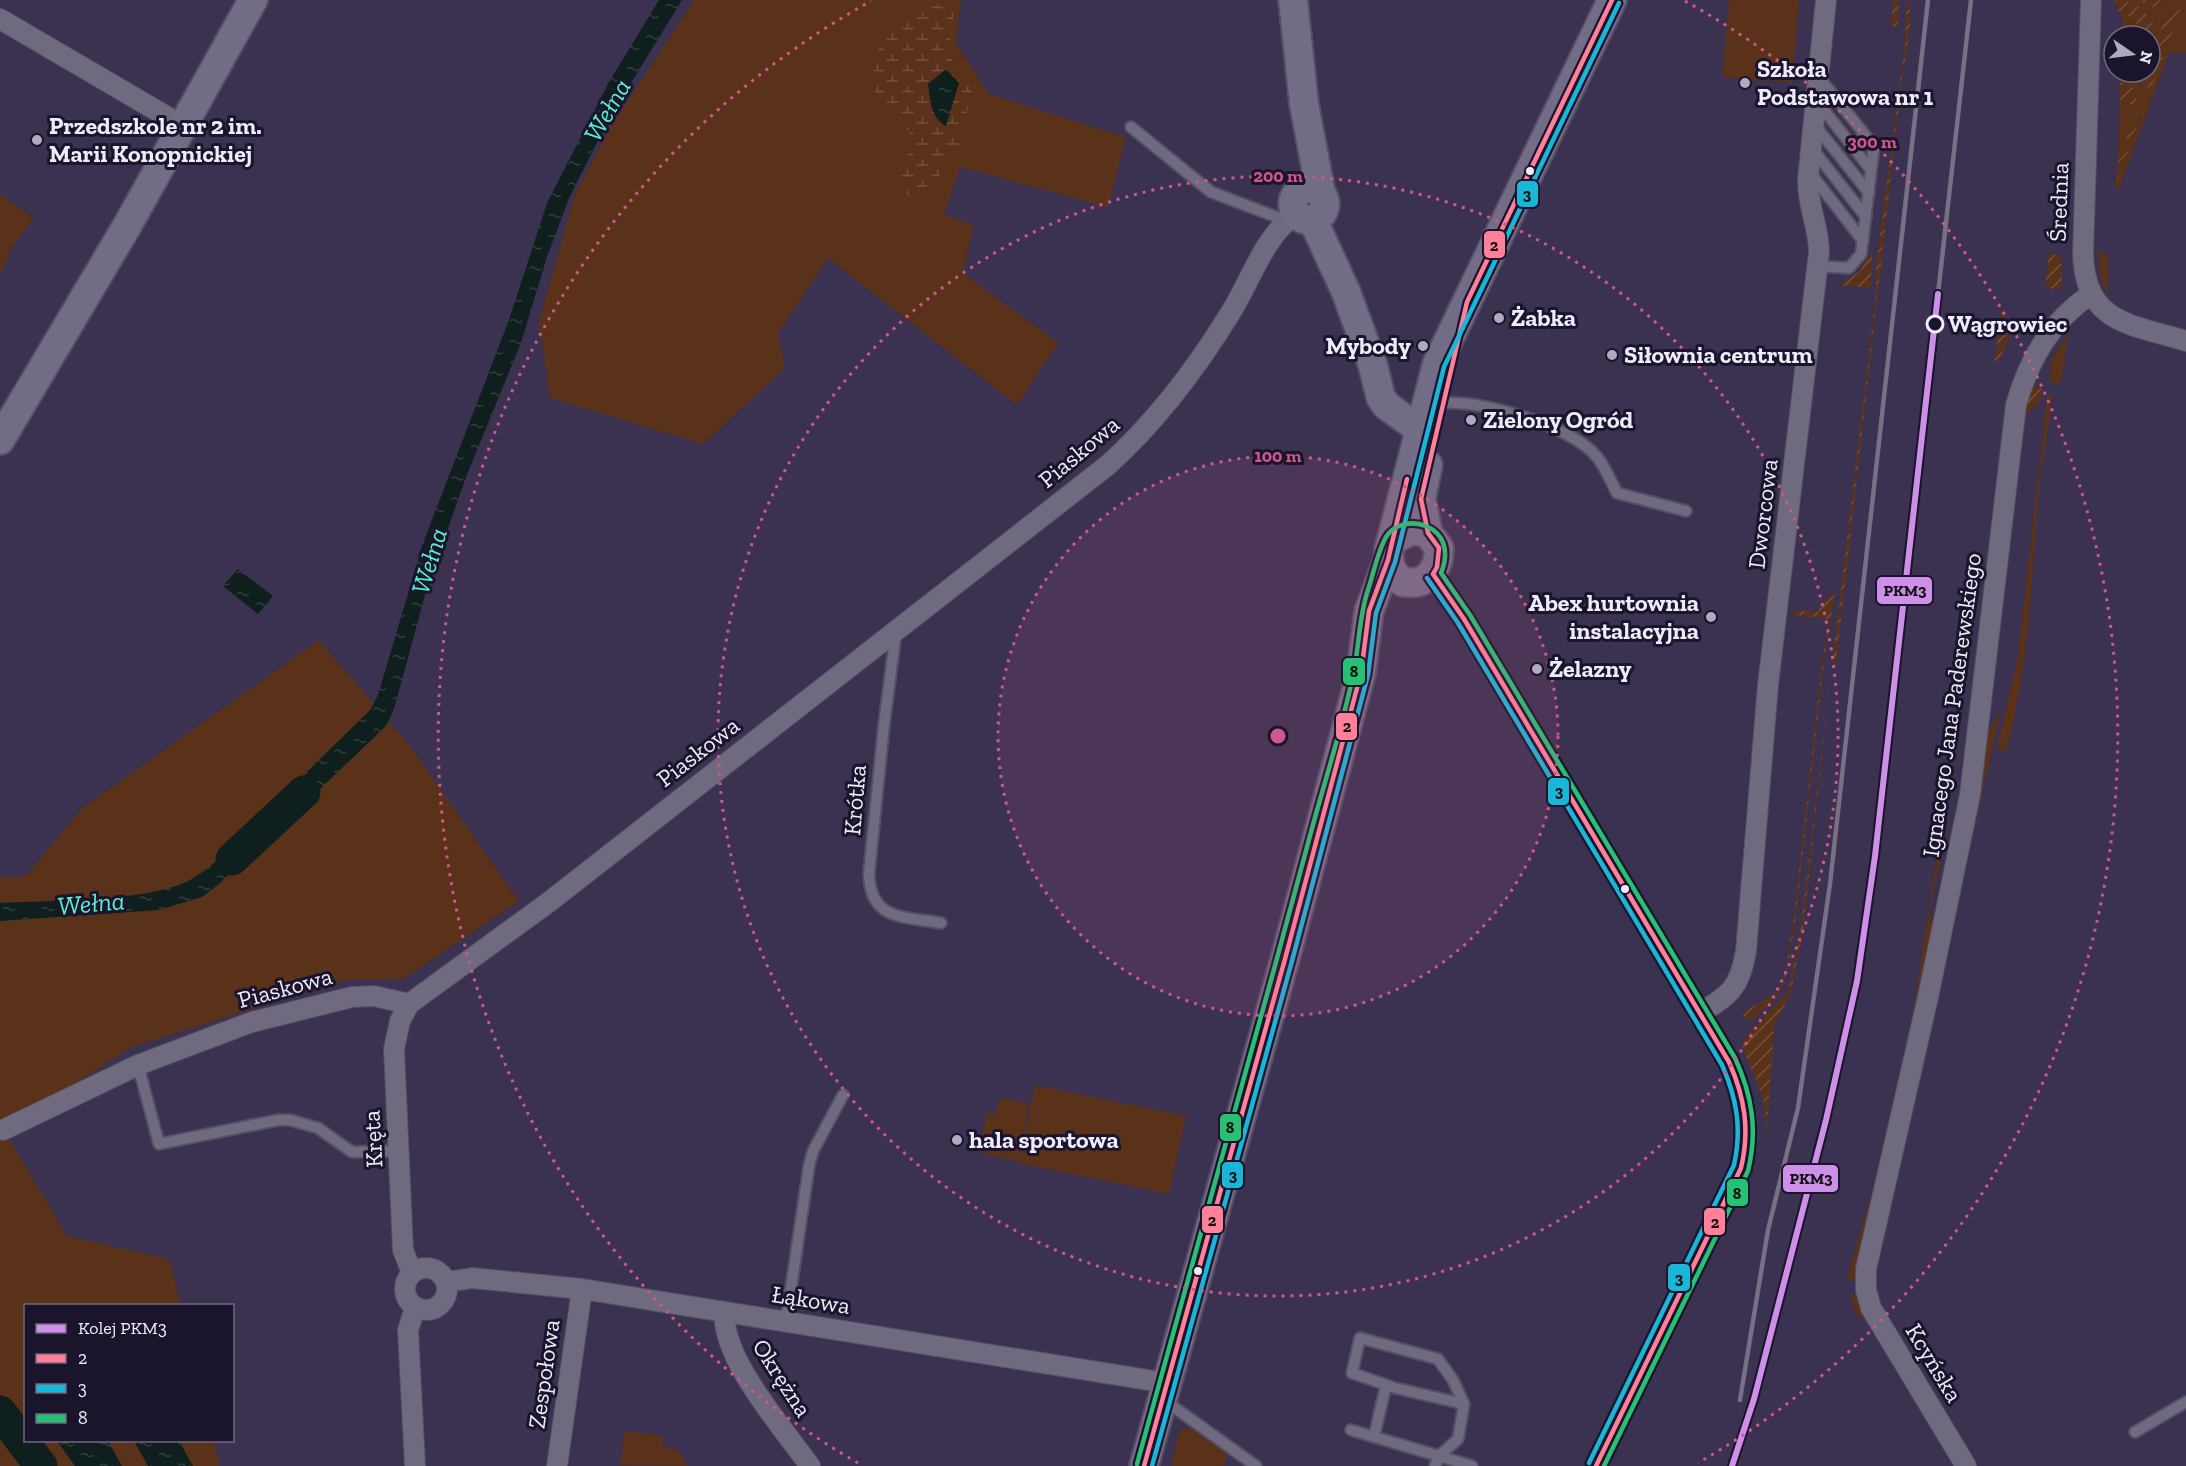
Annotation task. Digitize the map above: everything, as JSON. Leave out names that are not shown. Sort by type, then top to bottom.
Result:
[{"type":"street","points":[[0,440],[183,126],[253,0]]},
{"type":"street","points":[[1293,0],[1304,104],[1306,207],[1339,249],[1346,292],[1373,366],[1378,390],[1387,406],[1412,424],[1419,433]]},
{"type":"street","points":[[1395,560],[1419,582],[1433,574],[1437,567],[1439,548],[1428,533],[1421,499],[1436,402],[1437,364],[1612,0]]},
{"type":"street","name":"Dworcowa","points":[[1698,1014],[1724,999],[1733,990],[1745,959],[1771,663],[1817,266],[1818,238],[1808,200],[1813,123],[1826,0]]},
{"type":"street","name":"Średnia","points":[[2091,0],[2084,277],[2100,308],[2113,317],[2186,341]]},
{"type":"street","points":[[0,19],[183,126]]},
{"type":"street","name":"Piaskowa","points":[[3,1130],[138,1065],[252,1022],[314,1004],[352,997],[374,996],[409,1004],[549,902],[1108,465],[1154,421],[1199,362],[1248,284],[1269,242],[1306,207]]},
{"type":"street","name":"Ignacego Jana Paderewskiego","points":[[1866,1283],[1867,1260],[1928,997],[1970,795],[2016,405],[2033,359],[2050,330],[2091,294]]},
{"type":"street","points":[[1373,366],[1395,390],[1436,402]]},
{"type":"street","points":[[1145,1465],[1361,673],[1384,614],[1419,433],[1436,402]]},
{"type":"street","points":[[1395,560],[1411,530],[1428,533]]},
{"type":"street","points":[[1433,574],[1464,620],[1738,1082],[1748,1125],[1746,1151],[1725,1204],[1596,1466]]},
{"type":"street","name":"Kręta","points":[[409,1004],[400,1021],[394,1049],[404,1250],[411,1273]]},
{"type":"street","points":[[424,1267],[432,1268],[444,1276],[447,1282],[448,1290],[442,1303],[429,1310],[415,1308],[404,1291],[411,1273],[424,1267]]},
{"type":"street","name":"Łąkowa","points":[[447,1282],[472,1278],[582,1289],[786,1322],[1164,1391]]},
{"type":"street","name":"Kcyńska","points":[[1866,1283],[1871,1308],[1966,1466]]},
{"type":"street","name":"Zespołowa","points":[[557,1466],[582,1289]]},
{"type":"street","points":[[415,1308],[408,1330],[415,1466]]},
{"type":"street","name":"Okrężna","points":[[725,1312],[727,1337],[737,1362],[810,1466]]},
{"type":"lane","points":[[1817,266],[1849,268],[1861,254],[1875,146],[1818,76]]},
{"type":"lane","points":[[1816,100],[1871,170]]},
{"type":"lane","points":[[1813,123],[1869,193]]},
{"type":"lane","points":[[1131,127],[1211,192],[1306,207]]},
{"type":"lane","points":[[1811,147],[1866,217]]},
{"type":"lane","points":[[1809,171],[1863,241]]},
{"type":"lane","points":[[1436,402],[1474,403],[1558,428],[1596,456],[1617,493],[1686,511]]},
{"type":"lane","name":"Krótka","points":[[896,630],[882,736],[869,873],[870,893],[878,907],[891,914],[941,923]]},
{"type":"lane","points":[[138,1065],[159,1144],[278,1120],[290,1120],[318,1128],[352,1152],[399,1151]]},
{"type":"lane","points":[[786,1322],[808,1166],[813,1151],[843,1095]]},
{"type":"lane","points":[[1437,1461],[1458,1439],[1464,1404],[1453,1380],[1438,1359],[1360,1338],[1352,1373],[1386,1385],[1464,1404]]},
{"type":"lane","points":[[1374,1437],[1386,1385]]},
{"type":"lane","points":[[1164,1391],[1256,1466]]},
{"type":"lane","points":[[2135,1432],[2186,1402]]},
{"type":"lane","points":[[1351,1430],[1437,1461],[1472,1466]]},
{"type":"green space","points":[[694,0],[961,0],[956,43],[989,94],[1126,137],[1108,207],[960,167],[944,215],[974,225],[963,273],[1058,343],[1017,405],[828,258],[778,333],[785,368],[703,444],[550,398],[539,322],[575,194],[612,125]]},
{"type":"green space","points":[[955,0],[949,55],[972,90],[960,142],[937,180],[909,197],[891,176],[916,143],[893,109],[875,98],[873,56],[905,12]]},
{"type":"green space","points":[[1729,0],[1799,0],[1792,83],[1722,77]]},
{"type":"green space","points":[[1894,0],[1899,0],[1898,27],[1890,26]]},
{"type":"green space","points":[[1906,0],[1910,15],[1909,37],[1902,78],[1836,664],[1832,664],[1876,295],[1876,265],[1905,44]]},
{"type":"green space","points":[[2114,0],[2186,0],[2186,53],[2169,53],[2162,72],[2162,24],[2123,24]]},
{"type":"green space","points":[[2114,0],[2133,4],[2144,11],[2154,24],[2137,24],[2132,18],[2118,11]]},
{"type":"green space","points":[[2140,0],[2171,0],[2155,7]]},
{"type":"green space","points":[[2181,7],[2165,52],[2162,50],[2162,24],[2171,10]]},
{"type":"green space","points":[[2120,84],[2137,90],[2136,106],[2130,104],[2131,101],[2120,100]]},
{"type":"green space","points":[[2121,84],[2158,84],[2119,189],[2114,187],[2117,176]]},
{"type":"green space","points":[[2143,84],[2153,84],[2151,90]]},
{"type":"green space","points":[[2137,113],[2141,115],[2117,181],[2119,148],[2125,142]]},
{"type":"green space","points":[[0,195],[34,218],[12,247],[0,275]]},
{"type":"green space","points":[[1872,251],[1871,288],[1839,285],[1860,271]]},
{"type":"green space","points":[[2098,251],[2106,254],[2108,258],[2107,294],[2100,278]]},
{"type":"green space","points":[[2049,253],[2061,257],[2062,284],[2059,289],[2052,289],[2045,283]]},
{"type":"green space","points":[[2001,310],[2008,324],[2009,338],[2004,352],[1994,365]]},
{"type":"green space","points":[[2069,334],[2061,381],[2057,384],[2049,381],[2051,359]]},
{"type":"green space","points":[[2033,385],[2042,389],[2040,402],[2023,417]]},
{"type":"green space","points":[[2051,394],[2050,418],[2041,470],[2026,646],[2015,716],[2006,751],[1997,749],[2018,655],[2047,397]]},
{"type":"green space","points":[[1835,591],[1824,662],[1795,925],[1785,981],[1779,994],[1754,1019],[1747,1020],[1741,1014],[1777,992],[1783,983],[1793,924],[1829,619],[1795,615],[1791,612],[1795,610],[1819,612],[1820,606]]},
{"type":"green space","points":[[319,640],[411,747],[519,901],[403,979],[345,980],[131,1047],[4,1130],[67,1236],[169,1259],[181,1304],[24,1304],[24,1442],[214,1442],[220,1466],[0,1466],[0,877],[26,876],[81,809]]},
{"type":"green space","points":[[1832,668],[1803,932],[1791,992],[1774,1027],[1767,1133],[1764,1103],[1743,1050],[1743,1042],[1750,1031],[1788,992],[1800,933]]},
{"type":"green space","points":[[2001,711],[1976,819],[1988,731]]},
{"type":"green space","points":[[1941,829],[1947,830],[1929,913],[1935,921],[1855,1279],[1847,1280],[1871,1194],[1911,1025]]},
{"type":"green space","points":[[1035,1085],[1186,1116],[1169,1194],[1018,1163]]},
{"type":"green space","points":[[1000,1098],[1029,1103],[1018,1161],[985,1155],[987,1146],[980,1144],[987,1112],[996,1114]]},
{"type":"green space","points":[[1856,1290],[1864,1312],[1859,1319],[1851,1301]]},
{"type":"green space","points":[[1184,1428],[1193,1430],[1227,1453],[1223,1466],[1171,1466],[1179,1432]]},
{"type":"green space","points":[[625,1431],[664,1436],[662,1447],[675,1448],[689,1466],[620,1465]]},
{"type":"water","points":[[659,0],[682,0],[609,119],[569,198],[547,257],[521,343],[466,477],[427,588],[394,709],[386,726],[277,830],[265,813],[371,709],[378,695],[423,543],[509,320],[547,203],[609,82]]},
{"type":"water","points":[[946,69],[959,83],[946,126],[934,113],[928,84]]},
{"type":"water","points":[[238,569],[273,596],[258,614],[223,586]]},
{"type":"water","points":[[258,820],[270,836],[202,897],[159,910],[0,921],[0,903],[123,896],[170,888],[188,881],[216,861]]},
{"type":"water","points":[[58,1442],[109,1442],[122,1466],[75,1466]]},
{"type":"water","points":[[135,1442],[180,1442],[193,1466],[148,1466]]},
{"type":"waterway","name":"Wełna","points":[[232,859],[304,792]]},
{"type":"waterway","points":[[0,1412],[41,1466]]},
{"type":"railway","points":[[1740,1400],[1768,1230],[1798,1108],[1830,884],[1928,0]]},
{"type":"railway","points":[[1938,294],[1971,0]]},
{"type":"rail line","name":"PKM3","points":[[1732,1466],[1754,1399],[1826,1120],[1857,981],[1875,856],[1938,294]]},
{"type":"transit line","name":"2","points":[[1596,1466],[1741,1168],[1745,1140],[1742,1101],[1729,1062],[1464,619],[1433,574],[1437,567],[1439,548],[1428,533],[1421,499],[1467,302],[1612,0]]},
{"type":"transit line","name":"3","points":[[1152,1466],[1292,961],[1368,675],[1376,613],[1395,562],[1444,367],[1619,3]]},
{"type":"transit line","name":"2","points":[[1144,1466],[1285,959],[1361,673],[1369,611],[1388,560],[1407,479]]},
{"type":"transit line","name":"8","points":[[1137,1464],[1344,715],[1354,671],[1362,612],[1375,565],[1386,537],[1394,529],[1404,524],[1416,524],[1427,526],[1437,533],[1443,543],[1445,556],[1441,573],[1470,615],[1735,1058],[1746,1086],[1752,1113],[1753,1141],[1748,1171],[1604,1466]]},
{"type":"transit line","name":"3","points":[[1427,578],[1458,623],[1722,1065],[1737,1114],[1738,1139],[1734,1165],[1589,1463]]},
{"type":"place","name":"Szkoła Podstawowa nr 1","points":[[1745,83]]},
{"type":"place","name":"Przedszkole nr 2 im. Marii Konopnickiej","points":[[37,140]]},
{"type":"place","name":"Żabka","points":[[1499,318]]},
{"type":"place","name":"Wągrowiec","points":[[1935,324]]},
{"type":"place","name":"Mybody","points":[[1423,346]]},
{"type":"place","name":"Siłownia centrum","points":[[1612,355]]},
{"type":"place","name":"Zielony Ogród","points":[[1471,420]]},
{"type":"place","name":"Abex hurtownia instalacyjna","points":[[1711,617]]},
{"type":"place","name":"Żelazny","points":[[1537,669]]},
{"type":"place","name":"hala sportowa","points":[[957,1140]]}]
